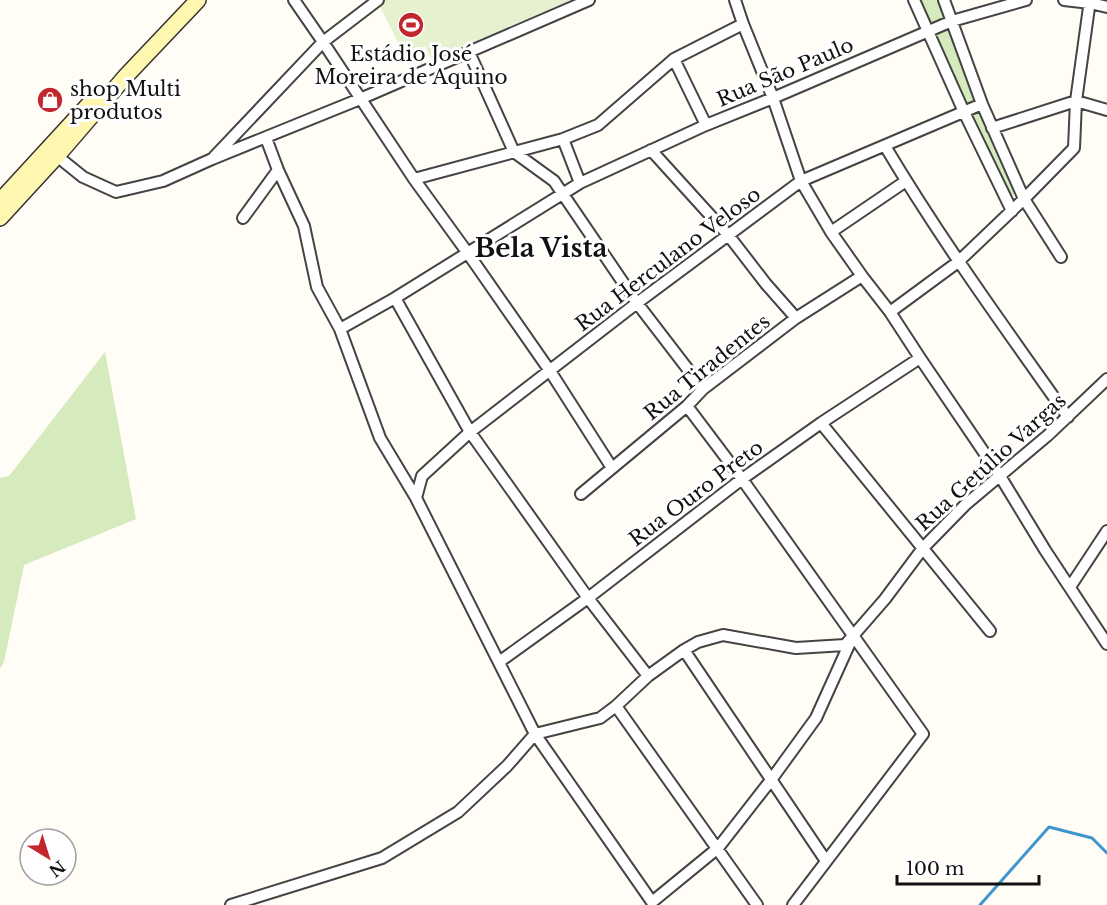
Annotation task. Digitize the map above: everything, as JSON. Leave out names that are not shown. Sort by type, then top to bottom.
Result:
[{"type":"main road","points":[[168,27],[188,0]]},
{"type":"main road","points":[[0,201],[52,152],[168,27],[198,0]]},
{"type":"main road","points":[[0,218],[52,152]]},
{"type":"street","points":[[294,0],[414,179],[550,371],[612,468]]},
{"type":"street","points":[[212,159],[323,42],[378,0]]},
{"type":"street","points":[[52,152],[83,177],[116,192],[164,181],[589,0]]},
{"type":"street","points":[[735,0],[773,98],[801,181],[831,232],[890,312],[1000,476],[1045,550],[1103,630],[1107,644]]},
{"type":"street","points":[[914,0],[964,112],[1012,211]]},
{"type":"street","points":[[944,0],[982,104],[1024,199],[1061,257]]},
{"type":"street","name":"Rua São Paulo","points":[[340,329],[580,183],[706,125],[952,21],[1026,0]]},
{"type":"street","points":[[1064,0],[1090,1],[1107,7]]},
{"type":"street","points":[[890,312],[958,262],[1074,148],[1076,101],[1090,1]]},
{"type":"street","points":[[414,179],[563,139],[598,125],[674,59],[743,24]]},
{"type":"street","points":[[469,52],[514,152],[554,181],[638,303],[703,389]]},
{"type":"street","points":[[674,59],[706,125]]},
{"type":"street","points":[[992,128],[1076,101],[1107,110]]},
{"type":"street","name":"Rua Herculano Veloso","points":[[416,498],[422,476],[470,432],[801,181],[982,104]]},
{"type":"street","points":[[266,138],[304,226],[317,287],[340,329],[380,438],[416,498],[535,734],[652,902],[718,848],[771,780],[816,718],[853,636]]},
{"type":"street","points":[[563,139],[580,183]]},
{"type":"street","points":[[885,146],[958,262],[1068,417]]},
{"type":"street","points":[[651,150],[729,236],[759,276],[796,318]]},
{"type":"street","points":[[243,218],[278,170]]},
{"type":"street","points":[[831,232],[906,181]]},
{"type":"street","name":"Rua Tiradentes","points":[[580,494],[687,406],[703,389],[796,318],[862,276]]},
{"type":"street","points":[[394,298],[470,432],[588,598],[648,676]]},
{"type":"street","name":"Rua Ouro Preto","points":[[499,662],[588,598],[742,479],[821,423],[920,358]]},
{"type":"street","name":"Rua Getúlio Vargas","points":[[535,734],[600,718],[648,676],[698,642],[723,635],[796,648],[845,645],[885,599],[923,548],[964,505],[1068,417],[1107,379]]},
{"type":"street","points":[[687,406],[742,479],[923,734],[793,905]]},
{"type":"street","points":[[821,423],[990,631]]},
{"type":"street","points":[[1070,587],[1107,531]]},
{"type":"street","points":[[684,650],[826,861]]},
{"type":"street","points":[[616,706],[757,905]]},
{"type":"street","points":[[231,905],[382,858],[458,812],[507,766],[535,734]]},
{"type":"green space","points":[[384,0],[571,0],[431,60],[425,46],[405,56],[379,5]]},
{"type":"green space","points":[[919,0],[939,0],[946,17],[929,25]]},
{"type":"green space","points":[[950,28],[979,101],[965,107],[934,34]]},
{"type":"green space","points":[[982,109],[1018,192],[1008,198],[969,114]]},
{"type":"green space","points":[[105,352],[136,519],[24,565],[4,662],[0,669],[0,478],[9,476]]},
{"type":"waterway","points":[[980,905],[1049,827],[1092,838],[1107,853]]},
{"type":"place","name":"Estádio José Moreira de Aquino","points":[[411,25]]},
{"type":"place","name":"shop Multi produtos","points":[[50,100]]},
{"type":"district","name":"Bela Vista","points":[[541,248]]}]
